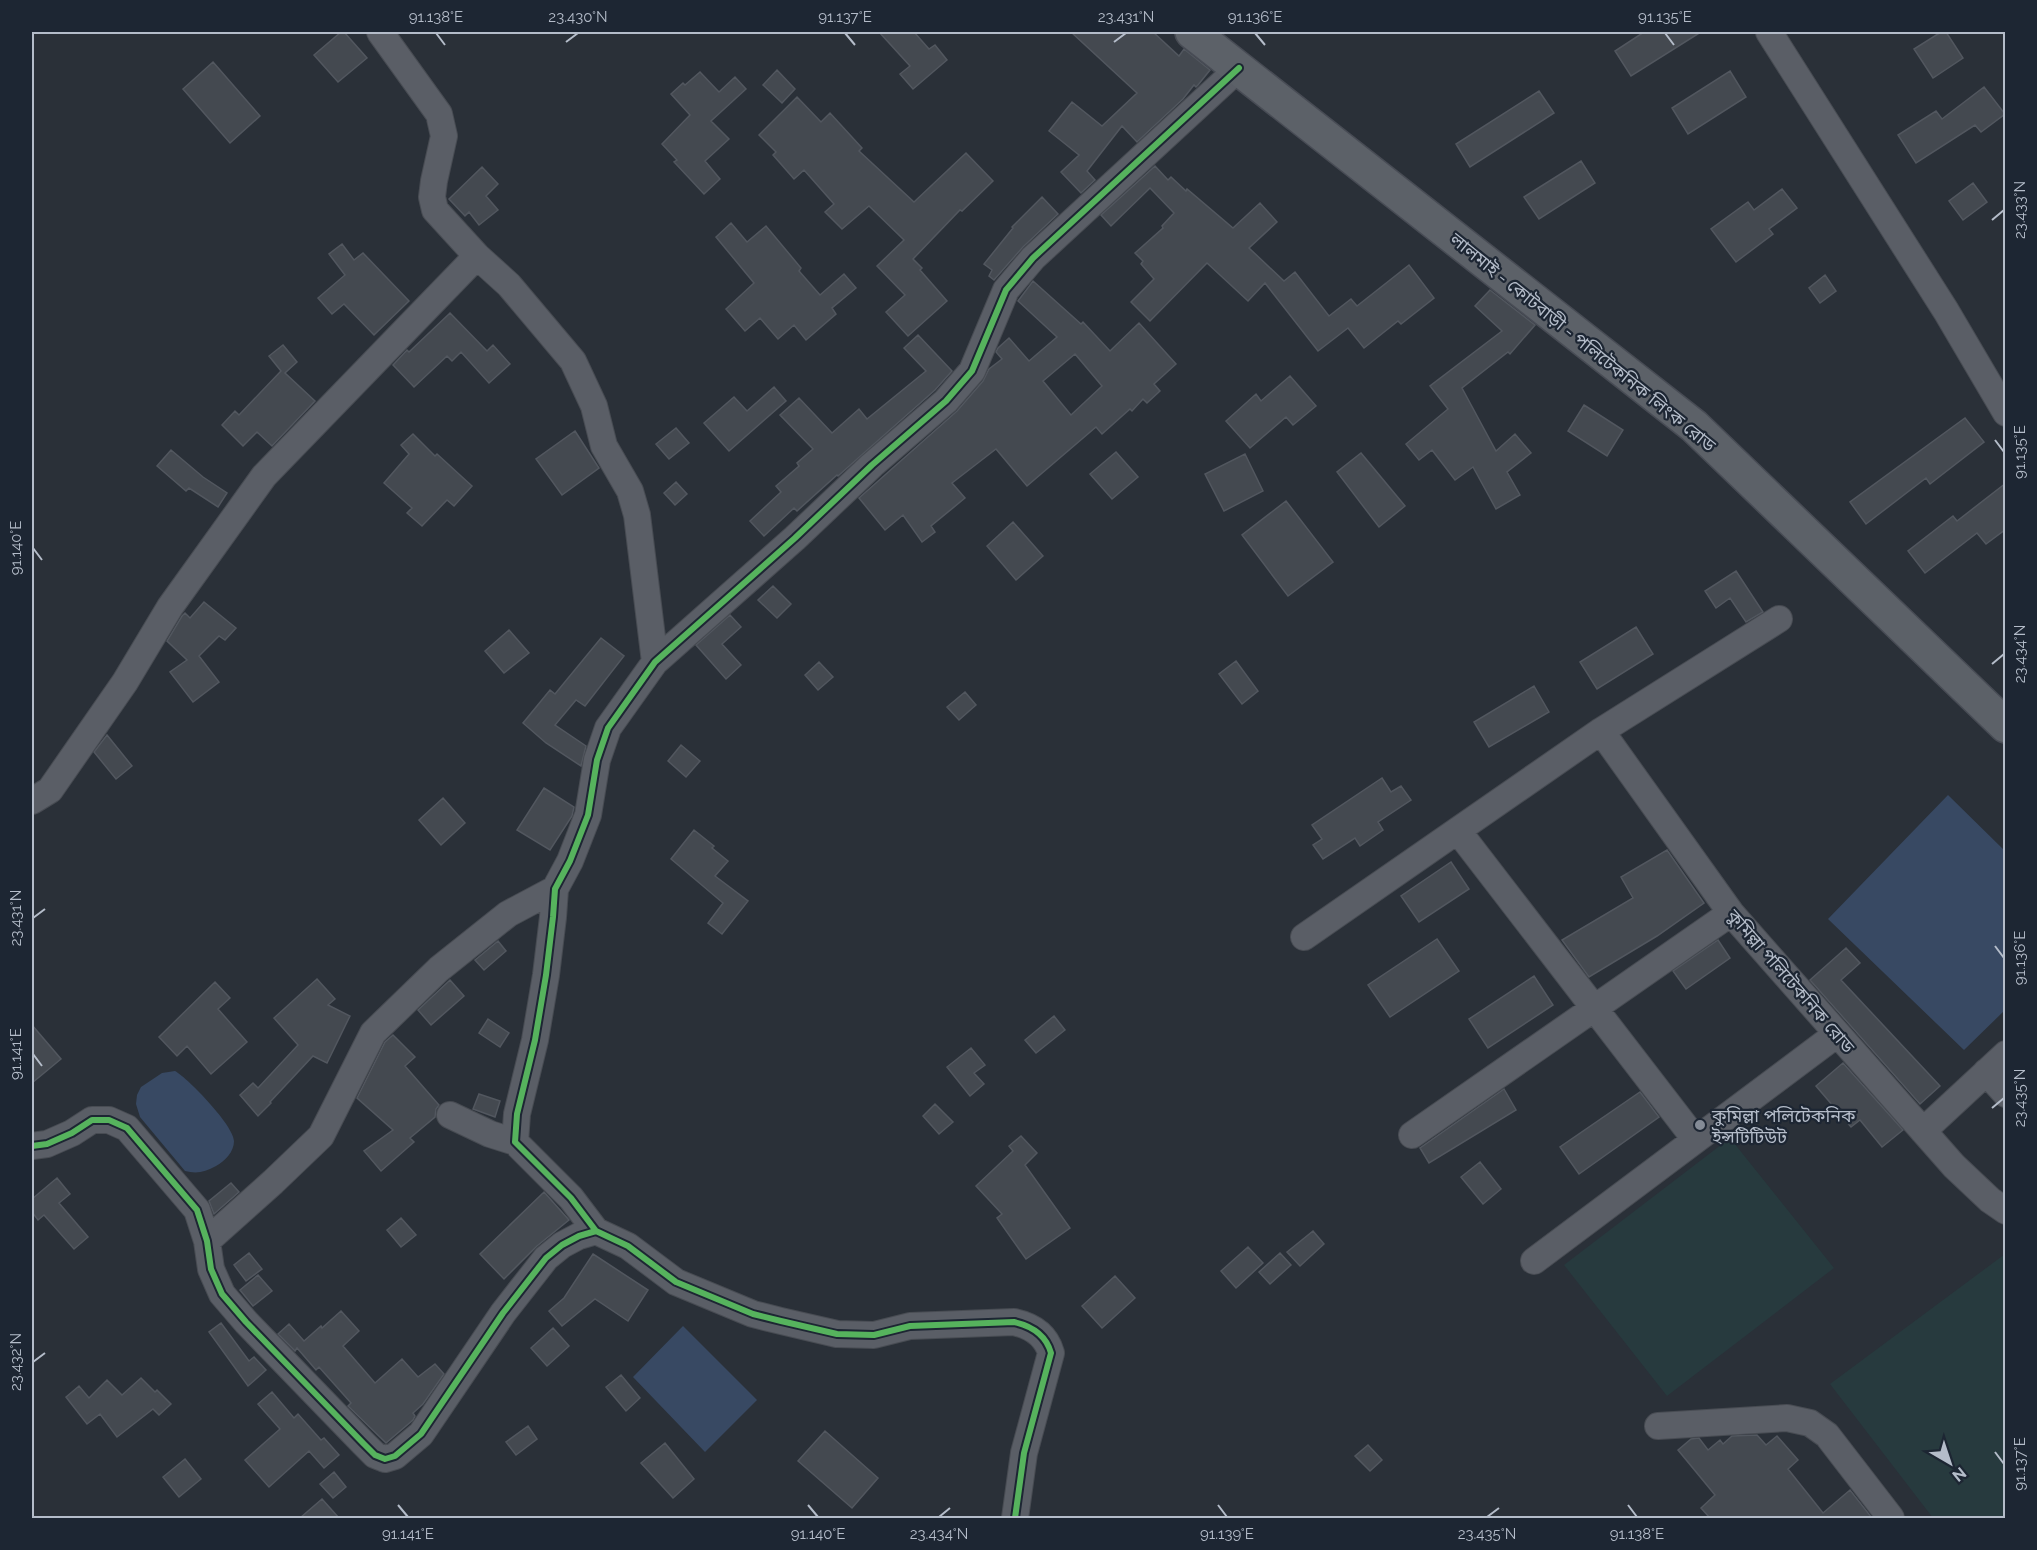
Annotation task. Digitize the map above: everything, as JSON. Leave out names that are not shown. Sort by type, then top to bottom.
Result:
[{"type":"main road","name":"লালমাই - কোটবাড়ী - পলিটেকনিক লিংক রোড","points":[[1192,32],[1694,426],[2006,726]]},
{"type":"street","points":[[380,32],[439,114],[444,135],[432,197],[435,210],[477,256],[509,285],[573,362],[594,406],[604,446],[630,491],[637,515],[656,662]]},
{"type":"street","points":[[1768,32],[1946,311],[2006,413]]},
{"type":"street","points":[[515,1142],[517,1114],[535,1040],[546,975],[555,889],[570,861],[588,815],[597,760],[608,728],[656,662],[795,538],[872,465],[946,401],[972,371],[1006,290],[1033,258],[1239,68]]},
{"type":"street","points":[[32,801],[50,790],[124,682],[170,607],[264,476],[477,256]]},
{"type":"street","points":[[1304,938],[1601,731],[1779,619]]},
{"type":"street","name":"কুমিল্লা পলিটেকনিক রোড","points":[[1601,731],[1731,913],[1954,1166],[1990,1200],[2006,1211]]},
{"type":"street","points":[[1458,831],[1695,1139]]},
{"type":"street","points":[[207,1241],[321,1136],[373,1033],[439,969],[508,914],[555,889]]},
{"type":"street","points":[[1412,1134],[1731,913]]},
{"type":"street","points":[[1534,1261],[1837,1034]]},
{"type":"street","points":[[1923,1131],[2006,1054]]},
{"type":"street","points":[[1986,1072],[2006,1094]]},
{"type":"street","points":[[450,1114],[490,1134],[515,1142],[571,1198],[596,1231],[628,1246],[676,1282],[753,1314],[837,1334],[874,1335],[910,1326],[1014,1322],[1027,1325],[1048,1341],[1051,1353],[1024,1453],[1015,1518]]},
{"type":"street","points":[[32,1146],[47,1144],[92,1120],[109,1120],[127,1128],[197,1210],[207,1241],[211,1269],[222,1294],[246,1322],[363,1443],[375,1455],[385,1459],[395,1456],[421,1434],[503,1312],[546,1258],[562,1245],[579,1236],[596,1231]]},
{"type":"street","points":[[1658,1426],[1787,1418],[1810,1423],[1827,1435],[1891,1518]]},
{"type":"green space","points":[[1730,1138],[1834,1268],[1667,1396],[1564,1265]]},
{"type":"green space","points":[[2005,1254],[2005,1518],[1933,1518],[1830,1384]]},
{"type":"water","points":[[1948,795],[2005,851],[2005,1010],[1964,1050],[1828,919]]},
{"type":"water","points":[[175,1071],[210,1103],[232,1134],[234,1145],[228,1156],[205,1171],[185,1171],[140,1117],[136,1104],[141,1087],[162,1073]]},
{"type":"water","points":[[683,1326],[757,1400],[705,1452],[633,1377]]},
{"type":"building","points":[[341,32],[344,32],[367,58],[338,82],[314,55]]},
{"type":"building","points":[[879,32],[914,32],[929,49],[935,45],[947,60],[913,89],[900,74],[910,66]]},
{"type":"building","points":[[1071,32],[1153,32],[1179,56],[1184,49],[1210,70],[1196,87],[1194,85],[1183,99],[1137,142],[1122,126],[1087,171],[1095,180],[1081,193],[1061,172],[1079,155],[1049,131],[1072,102],[1102,126],[1137,93]]},
{"type":"building","points":[[1644,32],[1701,32],[1631,76],[1615,51]]},
{"type":"building","points":[[1941,32],[1946,32],[1963,58],[1933,78],[1914,49]]},
{"type":"building","points":[[213,62],[260,116],[230,143],[183,89]]},
{"type":"building","points":[[777,70],[795,89],[782,103],[763,85]]},
{"type":"building","points":[[1730,71],[1746,97],[1688,134],[1672,108]]},
{"type":"building","points":[[700,72],[719,92],[735,77],[746,89],[711,121],[729,139],[705,161],[720,179],[704,194],[674,162],[677,160],[662,144],[690,115],[671,94]]},
{"type":"building","points":[[1984,87],[2005,114],[1981,132],[1975,125],[1916,163],[1898,135],[1936,111],[1942,119]]},
{"type":"building","points":[[1539,91],[1554,113],[1470,167],[1456,144]]},
{"type":"building","points":[[797,97],[821,122],[830,113],[862,148],[859,151],[914,202],[966,153],[993,181],[962,211],[960,210],[913,259],[947,301],[908,336],[886,312],[905,295],[877,266],[904,240],[869,206],[842,229],[825,212],[834,204],[804,170],[794,179],[773,155],[776,152],[759,135]]},
{"type":"building","points":[[1581,161],[1595,183],[1539,219],[1524,197]]},
{"type":"building","points":[[1155,166],[1168,180],[1171,177],[1233,228],[1260,203],[1277,222],[1249,248],[1284,281],[1295,272],[1329,316],[1351,299],[1357,306],[1409,265],[1434,298],[1401,324],[1398,321],[1364,348],[1348,328],[1318,351],[1265,283],[1248,301],[1207,263],[1150,321],[1131,302],[1154,279],[1135,253],[1163,228],[1162,226],[1174,213],[1150,188],[1111,226],[1101,215]]},
{"type":"building","points":[[482,167],[498,184],[486,196],[498,210],[479,225],[469,212],[465,216],[449,199]]},
{"type":"building","points":[[1973,183],[1987,202],[1963,220],[1949,201]]},
{"type":"building","points":[[1782,189],[1797,208],[1769,229],[1773,234],[1736,262],[1711,229],[1748,202],[1754,210]]},
{"type":"building","points":[[1042,197],[1058,214],[1023,247],[994,280],[989,276],[992,270],[984,264],[1012,227]]},
{"type":"building","points":[[731,223],[747,242],[766,226],[820,295],[844,274],[856,288],[832,308],[836,314],[806,340],[794,325],[778,339],[760,318],[745,331],[726,309],[754,283],[716,237]]},
{"type":"building","points":[[342,244],[354,260],[363,253],[409,301],[374,335],[344,304],[332,314],[318,298],[345,275],[329,254]]},
{"type":"building","points":[[1825,275],[1836,291],[1820,303],[1809,288]]},
{"type":"building","points":[[1033,281],[1081,324],[1083,322],[1110,351],[1139,323],[1176,364],[1154,384],[1160,391],[1147,403],[1143,399],[1132,411],[1130,409],[1102,434],[1096,427],[1027,486],[996,449],[952,483],[965,498],[931,526],[935,532],[922,542],[903,515],[885,530],[859,498],[957,411],[983,381],[989,369],[1002,359],[996,352],[1009,338],[1029,361],[1057,337],[1018,301]],"holes":[[[1075,354],[1102,386],[1071,415],[1043,381]]]},
{"type":"building","points":[[1490,290],[1535,325],[1510,354],[1508,352],[1462,388],[1496,451],[1515,434],[1531,453],[1507,472],[1520,495],[1496,509],[1473,467],[1455,480],[1432,450],[1419,460],[1406,444],[1448,409],[1430,386],[1502,331],[1475,306]]},
{"type":"building","points":[[450,313],[487,351],[493,345],[510,364],[489,383],[461,352],[452,361],[447,356],[414,387],[393,365]]},
{"type":"building","points":[[918,335],[952,371],[935,390],[838,476],[797,511],[794,508],[764,536],[750,521],[781,492],[776,486],[799,466],[797,463],[813,449],[780,415],[799,398],[832,433],[859,409],[867,419],[926,371],[904,348]]},
{"type":"building","points":[[283,345],[297,362],[285,373],[315,401],[272,446],[257,432],[243,446],[222,425],[235,411],[239,415],[281,371],[269,356]]},
{"type":"building","points":[[1290,376],[1316,406],[1293,425],[1286,417],[1250,448],[1226,421],[1256,394],[1261,401]]},
{"type":"building","points":[[774,387],[786,401],[729,451],[704,423],[734,397],[747,411]]},
{"type":"building","points":[[1584,405],[1623,430],[1607,456],[1568,431]]},
{"type":"building","points":[[1965,418],[1984,442],[1930,484],[1926,478],[1866,524],[1850,502]]},
{"type":"building","points":[[676,428],[689,443],[669,459],[656,444]]},
{"type":"building","points":[[575,431],[599,468],[562,495],[536,459]]},
{"type":"building","points":[[413,434],[435,456],[437,454],[472,486],[454,506],[447,500],[422,526],[407,513],[412,508],[384,483],[409,454],[401,445]]},
{"type":"building","points":[[171,450],[203,477],[227,493],[218,507],[189,488],[186,491],[157,466]]},
{"type":"building","points":[[1116,452],[1138,477],[1112,499],[1090,474]]},
{"type":"building","points":[[1361,453],[1405,506],[1379,527],[1337,472]]},
{"type":"building","points":[[1245,454],[1263,491],[1224,511],[1205,474]]},
{"type":"building","points":[[676,482],[687,494],[675,505],[664,493]]},
{"type":"building","points":[[2006,483],[2006,529],[1986,544],[1977,533],[1925,573],[1908,551],[1953,516],[1957,521]]},
{"type":"building","points":[[1286,501],[1333,562],[1288,596],[1242,535]]},
{"type":"building","points":[[1013,522],[1043,556],[1016,580],[987,546]]},
{"type":"building","points":[[1736,571],[1763,612],[1746,622],[1730,598],[1716,608],[1705,591]]},
{"type":"building","points":[[773,586],[791,604],[777,618],[758,600]]},
{"type":"building","points":[[204,602],[236,628],[225,640],[219,636],[199,656],[219,682],[193,702],[170,672],[187,660],[167,641],[182,616],[185,613],[190,618]]},
{"type":"building","points":[[730,615],[741,627],[722,644],[741,665],[726,679],[696,645]]},
{"type":"building","points":[[1636,627],[1653,654],[1597,689],[1580,662]]},
{"type":"building","points":[[509,630],[529,653],[504,673],[485,651]]},
{"type":"building","points":[[601,638],[624,656],[585,706],[576,700],[555,725],[586,746],[581,766],[546,743],[523,723],[550,690],[555,694]]},
{"type":"building","points":[[1236,661],[1258,691],[1242,704],[1219,674]]},
{"type":"building","points":[[819,662],[833,677],[818,690],[805,675]]},
{"type":"building","points":[[1534,686],[1549,712],[1489,747],[1474,722]]},
{"type":"building","points":[[965,692],[976,705],[959,720],[947,707]]},
{"type":"building","points":[[107,735],[132,766],[116,779],[94,752]]},
{"type":"building","points":[[681,745],[700,761],[686,777],[668,761]]},
{"type":"building","points":[[1382,778],[1391,792],[1401,786],[1411,800],[1378,822],[1383,830],[1360,846],[1355,838],[1323,859],[1313,845],[1322,839],[1312,825]]},
{"type":"building","points":[[544,788],[574,807],[572,816],[550,850],[517,830]]},
{"type":"building","points":[[443,798],[465,823],[441,845],[419,820]]},
{"type":"building","points":[[694,830],[728,861],[715,876],[748,901],[722,934],[708,923],[723,903],[671,859]]},
{"type":"building","points":[[1667,850],[1704,903],[1657,936],[1589,977],[1562,940],[1633,898],[1621,877]]},
{"type":"building","points":[[1451,862],[1469,889],[1419,922],[1401,896]]},
{"type":"building","points":[[1437,939],[1459,971],[1390,1017],[1368,985]]},
{"type":"building","points":[[1718,940],[1730,958],[1686,989],[1673,971]]},
{"type":"building","points":[[498,941],[506,951],[484,970],[475,960]]},
{"type":"building","points":[[1846,948],[1860,963],[1841,980],[1940,1086],[1920,1104],[1810,980]]},
{"type":"building","points":[[1534,976],[1553,1005],[1488,1048],[1469,1019]]},
{"type":"building","points":[[317,979],[335,999],[328,1005],[350,1016],[327,1063],[313,1056],[258,1116],[240,1095],[253,1083],[258,1088],[298,1045],[274,1018]]},
{"type":"building","points":[[450,980],[464,996],[431,1025],[418,1010]]},
{"type":"building","points":[[215,982],[230,998],[218,1009],[247,1042],[211,1074],[187,1046],[177,1056],[159,1037]]},
{"type":"building","points":[[1054,1016],[1065,1030],[1036,1053],[1025,1040]]},
{"type":"building","points":[[488,1019],[509,1033],[500,1047],[479,1033]]},
{"type":"building","points":[[32,1025],[61,1059],[32,1083]]},
{"type":"building","points":[[393,1035],[415,1057],[405,1066],[439,1105],[435,1117],[410,1138],[414,1142],[381,1171],[364,1151],[393,1130],[357,1098],[385,1042]]},
{"type":"building","points":[[971,1048],[985,1065],[974,1073],[984,1084],[970,1096],[947,1067]]},
{"type":"building","points":[[1843,1063],[1903,1130],[1882,1147],[1860,1120],[1851,1127],[1816,1086]]},
{"type":"building","points":[[1504,1089],[1516,1110],[1429,1163],[1420,1148]]},
{"type":"building","points":[[1640,1092],[1659,1117],[1579,1174],[1560,1147]]},
{"type":"building","points":[[479,1094],[500,1101],[495,1117],[473,1109]]},
{"type":"building","points":[[935,1104],[953,1122],[939,1134],[923,1116]]},
{"type":"building","points":[[1021,1136],[1037,1153],[1025,1165],[1070,1228],[1026,1259],[997,1218],[1002,1214],[976,1186],[1013,1151],[1009,1146]]},
{"type":"building","points":[[1480,1162],[1501,1189],[1483,1204],[1461,1177]]},
{"type":"building","points":[[57,1178],[70,1194],[59,1203],[88,1237],[74,1249],[44,1215],[38,1220],[32,1212],[32,1199]]},
{"type":"building","points":[[231,1183],[239,1192],[214,1214],[209,1201]]},
{"type":"building","points":[[544,1192],[569,1220],[537,1246],[504,1279],[480,1254]]},
{"type":"building","points":[[401,1218],[416,1235],[401,1247],[387,1230]]},
{"type":"building","points":[[1313,1231],[1324,1244],[1300,1266],[1287,1252]]},
{"type":"building","points":[[1248,1247],[1263,1263],[1236,1288],[1221,1271]]},
{"type":"building","points":[[249,1253],[262,1269],[246,1281],[234,1265]]},
{"type":"building","points":[[1280,1253],[1291,1265],[1270,1284],[1259,1272]]},
{"type":"building","points":[[593,1254],[648,1290],[628,1321],[595,1299],[562,1326],[549,1311],[564,1298]]},
{"type":"building","points":[[258,1275],[272,1291],[253,1306],[240,1290]]},
{"type":"building","points":[[1115,1276],[1135,1298],[1102,1328],[1082,1306]]},
{"type":"building","points":[[341,1311],[359,1331],[343,1346],[375,1383],[402,1359],[418,1377],[435,1364],[444,1374],[423,1404],[413,1413],[415,1416],[413,1420],[386,1443],[348,1406],[351,1403],[319,1367],[316,1370],[297,1348],[295,1351],[278,1334],[289,1324],[304,1341]]},
{"type":"building","points":[[221,1323],[249,1361],[254,1357],[266,1370],[248,1386],[209,1332]]},
{"type":"building","points":[[553,1328],[569,1346],[547,1366],[531,1348]]},
{"type":"building","points":[[621,1375],[640,1398],[626,1411],[606,1387]]},
{"type":"building","points":[[141,1378],[171,1404],[159,1415],[153,1409],[117,1437],[100,1414],[87,1424],[66,1397],[79,1386],[89,1398],[107,1380],[122,1395]]},
{"type":"building","points":[[272,1392],[294,1418],[298,1414],[321,1440],[324,1438],[339,1455],[324,1468],[309,1451],[269,1487],[245,1460],[280,1429],[258,1404]]},
{"type":"building","points":[[528,1426],[537,1439],[516,1455],[506,1442]]},
{"type":"building","points":[[825,1431],[878,1478],[852,1508],[798,1461]]},
{"type":"building","points":[[1757,1435],[1766,1445],[1777,1436],[1798,1460],[1788,1469],[1823,1513],[1850,1490],[1872,1518],[1710,1518],[1701,1508],[1715,1495],[1678,1450],[1691,1439],[1699,1438],[1708,1450],[1720,1440],[1723,1444],[1732,1436]]},
{"type":"building","points":[[665,1443],[694,1479],[673,1498],[641,1463]]},
{"type":"building","points":[[1368,1445],[1382,1460],[1370,1471],[1355,1456]]},
{"type":"building","points":[[185,1459],[201,1479],[179,1497],[163,1477]]},
{"type":"building","points":[[334,1472],[346,1487],[333,1498],[320,1484]]},
{"type":"building","points":[[322,1499],[339,1518],[300,1518]]},
{"type":"cycle path","points":[[596,1231],[571,1198],[515,1142],[517,1114],[535,1040],[546,975],[555,889],[570,861],[588,815],[597,760],[608,728],[655,662],[946,401],[972,371],[1006,290],[1033,258],[1239,68]]},
{"type":"cycle path","points":[[32,1146],[47,1144],[72,1133],[92,1120],[109,1120],[127,1128],[197,1210],[207,1241],[211,1269],[222,1294],[246,1322],[363,1443],[375,1455],[385,1459],[395,1456],[421,1434],[503,1313],[546,1258],[562,1245],[579,1236],[596,1231],[628,1246],[676,1282],[753,1314],[837,1334],[874,1335],[910,1326],[1014,1322],[1027,1326],[1042,1336],[1051,1353],[1024,1453],[1015,1518]]},
{"type":"place","name":"কুমিল্লা পলিটেকনিক ইন্সটিটিউট","points":[[1700,1125]]}]
